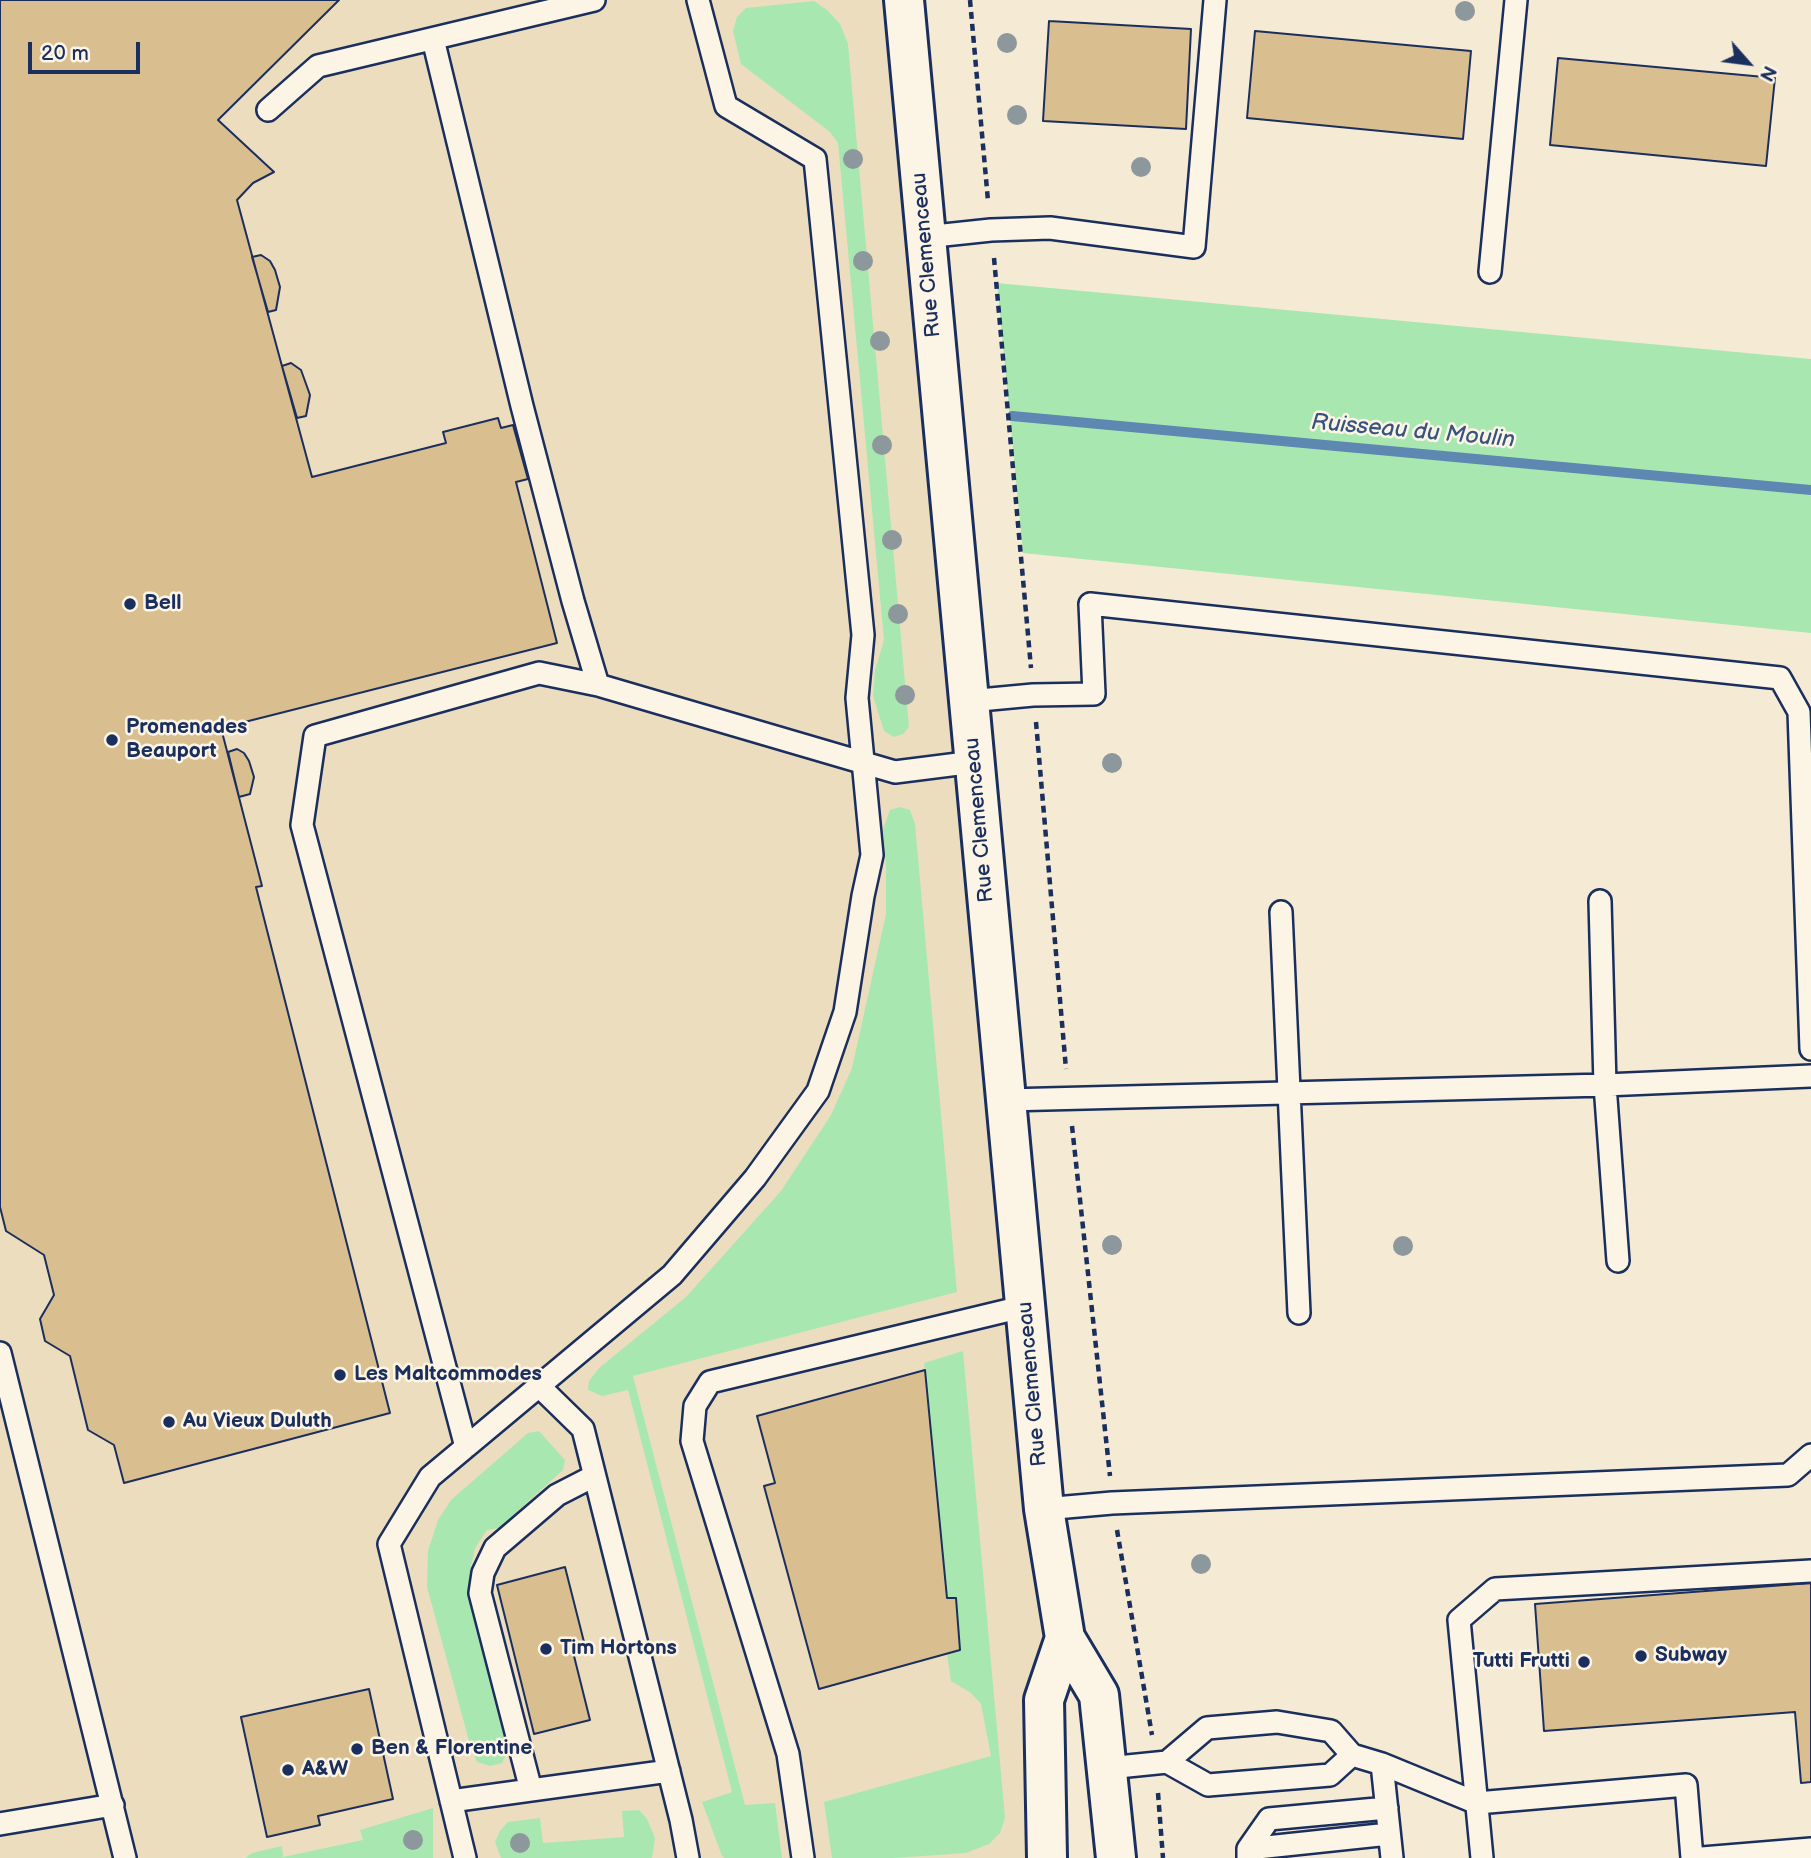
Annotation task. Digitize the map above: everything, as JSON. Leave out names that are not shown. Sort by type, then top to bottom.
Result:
[{"type":"street","name":"Rue Clemenceau","points":[[904,0],[1044,1509],[1065,1638],[1099,1695],[1116,1858]]},
{"type":"street","name":"Rue Clemenceau","points":[[1047,1858],[1044,1700],[1065,1638]]},
{"type":"lane","points":[[268,110],[318,66],[594,0]]},
{"type":"lane","points":[[465,1858],[389,1544],[430,1477],[672,1275],[755,1178],[818,1091],[845,1012],[872,855],[857,698],[863,635],[815,159],[726,106],[698,0]]},
{"type":"lane","points":[[925,237],[991,230],[1050,228],[1195,247],[1215,0]]},
{"type":"lane","points":[[1490,272],[1516,0]]},
{"type":"lane","points":[[433,39],[528,429],[598,685]]},
{"type":"lane","points":[[969,701],[1033,695],[1094,694],[1090,604],[1780,678],[1798,712],[1811,1049]]},
{"type":"lane","points":[[466,1447],[302,825],[315,736],[539,673],[598,685],[895,772],[974,762]]},
{"type":"lane","points":[[1600,901],[1605,1084],[1619,1261]]},
{"type":"lane","points":[[1281,912],[1299,1312]]},
{"type":"lane","points":[[1006,1100],[1811,1076]]},
{"type":"lane","points":[[803,1858],[788,1754],[692,1441],[695,1406],[710,1381],[1026,1307]]},
{"type":"lane","points":[[0,1353],[125,1858]]},
{"type":"lane","points":[[539,1386],[583,1429],[688,1858]]},
{"type":"lane","points":[[1044,1509],[1112,1503],[1787,1475],[1811,1455]]},
{"type":"lane","points":[[531,1790],[480,1593],[483,1573],[495,1548],[557,1496],[594,1476]]},
{"type":"lane","points":[[1482,1858],[1459,1620],[1495,1588],[1811,1571]]},
{"type":"lane","points":[[1108,1768],[1161,1762],[1207,1728],[1277,1723],[1331,1731],[1352,1755],[1382,1764],[1477,1803],[1686,1785],[1692,1858]]},
{"type":"lane","points":[[1161,1762],[1208,1785],[1330,1775],[1352,1755]]},
{"type":"lane","points":[[1382,1764],[1392,1858]]},
{"type":"lane","points":[[451,1801],[668,1771]]},
{"type":"lane","points":[[0,1824],[113,1805]]},
{"type":"lane","points":[[1248,1854],[1269,1819],[1387,1808]]},
{"type":"lane","points":[[1248,1854],[1389,1834]]},
{"type":"lane","points":[[1702,1858],[1811,1849]]},
{"type":"path","points":[[970,0],[1068,1097],[1112,1503],[1148,1706],[1161,1762],[1163,1858]]},
{"type":"shaded area","points":[[0,0],[904,0],[1068,1858],[0,1858]]},
{"type":"green space","points":[[814,1],[840,24],[848,44],[909,727],[903,734],[894,737],[884,731],[873,696],[875,670],[884,640],[838,143],[830,132],[741,64],[733,31],[737,17],[746,8]]},
{"type":"green space","points":[[997,283],[1811,359],[1811,633],[1023,553]]},
{"type":"green space","points":[[900,807],[910,810],[915,824],[957,1292],[633,1376],[745,1805],[775,1803],[782,1858],[725,1858],[702,1802],[732,1792],[628,1390],[602,1396],[588,1390],[589,1381],[599,1368],[686,1297],[781,1191],[831,1115],[852,1068],[886,914],[883,829],[890,810]]},
{"type":"green space","points":[[963,1351],[1005,1818],[1000,1833],[989,1844],[966,1853],[894,1858],[832,1858],[824,1802],[991,1756],[981,1704],[971,1693],[951,1681],[947,1654],[960,1650],[956,1599],[947,1598],[924,1363]]},
{"type":"green space","points":[[539,1431],[565,1460],[563,1470],[499,1528],[487,1530],[475,1548],[470,1571],[471,1596],[506,1744],[506,1755],[502,1763],[490,1766],[477,1762],[471,1748],[427,1587],[428,1551],[438,1520],[451,1500],[528,1433]]},
{"type":"green space","points":[[433,1808],[433,1858],[245,1858],[252,1853],[282,1846],[283,1857],[363,1840],[360,1830]]},
{"type":"green space","points":[[639,1810],[647,1819],[655,1838],[652,1858],[501,1858],[495,1842],[508,1822],[540,1818],[543,1843],[624,1837],[622,1811]]},
{"type":"building","name":"Promenades Beauport","points":[[0,0],[339,0],[218,120],[274,172],[253,183],[237,200],[312,477],[446,443],[443,432],[498,418],[501,428],[513,425],[528,479],[516,482],[557,643],[221,728],[262,886],[256,887],[390,1413],[124,1483],[114,1445],[88,1430],[70,1356],[45,1341],[40,1319],[54,1295],[44,1255],[6,1231],[0,1207]]},
{"type":"building","points":[[1049,21],[1191,29],[1186,129],[1043,121]]},
{"type":"building","points":[[1255,31],[1471,51],[1463,139],[1247,118]]},
{"type":"building","points":[[1558,58],[1775,78],[1766,166],[1550,145]]},
{"type":"building","points":[[261,255],[270,261],[280,287],[276,310],[268,312],[252,257]]},
{"type":"building","points":[[291,363],[301,370],[310,395],[306,416],[297,418],[282,366]]},
{"type":"building","points":[[237,749],[244,753],[249,761],[254,777],[250,794],[239,797],[228,752]]},
{"type":"building","points":[[925,1370],[947,1598],[956,1598],[960,1650],[819,1689],[764,1486],[775,1483],[757,1416]]},
{"type":"building","name":"Tim Hortons","points":[[565,1567],[584,1642],[574,1656],[590,1720],[534,1734],[497,1585]]},
{"type":"building","points":[[1811,1583],[1811,1782],[1801,1783],[1795,1712],[1544,1731],[1535,1604]]},
{"type":"building","points":[[369,1689],[393,1799],[318,1816],[320,1825],[267,1837],[241,1717]]},
{"type":"waterway","name":"Ruisseau du Moulin","points":[[1012,416],[1811,490]]},
{"type":"place","name":"Bell","points":[[130,604]]},
{"type":"place","name":"Promenades Beauport","points":[[112,740]]},
{"type":"place","name":"Les Maltcommodes","points":[[340,1375]]},
{"type":"place","name":"Au Vieux Duluth","points":[[169,1422]]},
{"type":"place","name":"Tim Hortons","points":[[546,1649]]},
{"type":"place","name":"Subway","points":[[1641,1656]]},
{"type":"place","name":"Tutti Frutti","points":[[1584,1662]]},
{"type":"place","name":"Ben & Florentine","points":[[357,1749]]},
{"type":"place","name":"A&W","points":[[288,1770]]}]
